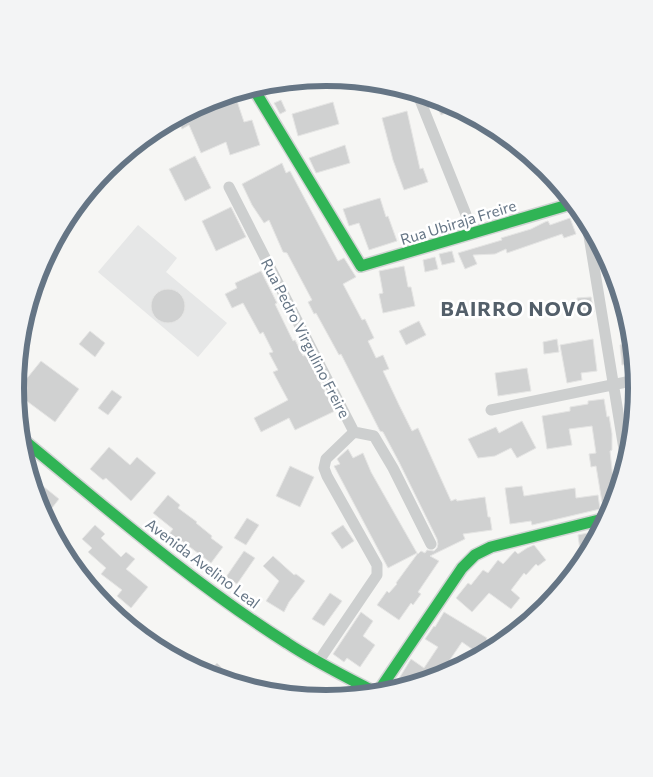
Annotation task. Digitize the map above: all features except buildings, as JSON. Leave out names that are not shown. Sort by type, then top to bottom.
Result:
[{"type":"street","name":"Rua Ubiraja Freire","points":[[257,94],[361,266],[390,259],[473,232],[568,205]]},
{"type":"street","points":[[420,101],[473,232]]},
{"type":"street","name":"Rua Pedro Virgulino Freire","points":[[229,187],[354,432],[326,459],[324,468],[377,565],[377,574],[318,662]]},
{"type":"street","points":[[589,238],[624,445]]},
{"type":"street","points":[[491,410],[629,381]]},
{"type":"street","points":[[354,432],[374,436],[394,468],[431,544]]},
{"type":"street","name":"Avenida Avelino Leal","points":[[29,445],[222,599],[278,638],[368,689]]},
{"type":"street","points":[[382,686],[462,568],[475,555],[491,547],[599,520]]},
{"type":"shaded area","points":[[138,225],[177,258],[166,272],[227,323],[198,357],[98,272]]},
{"type":"traffic: fast","points":[[257,94],[361,266],[568,205]]},
{"type":"traffic: fast","points":[[29,445],[121,521],[219,597],[297,650],[368,689]]},
{"type":"traffic: fast","points":[[382,686],[462,568],[475,555],[491,547],[599,520]]},
{"type":"district","name":"BAIRRO NOVO","points":[[517,308]]}]
